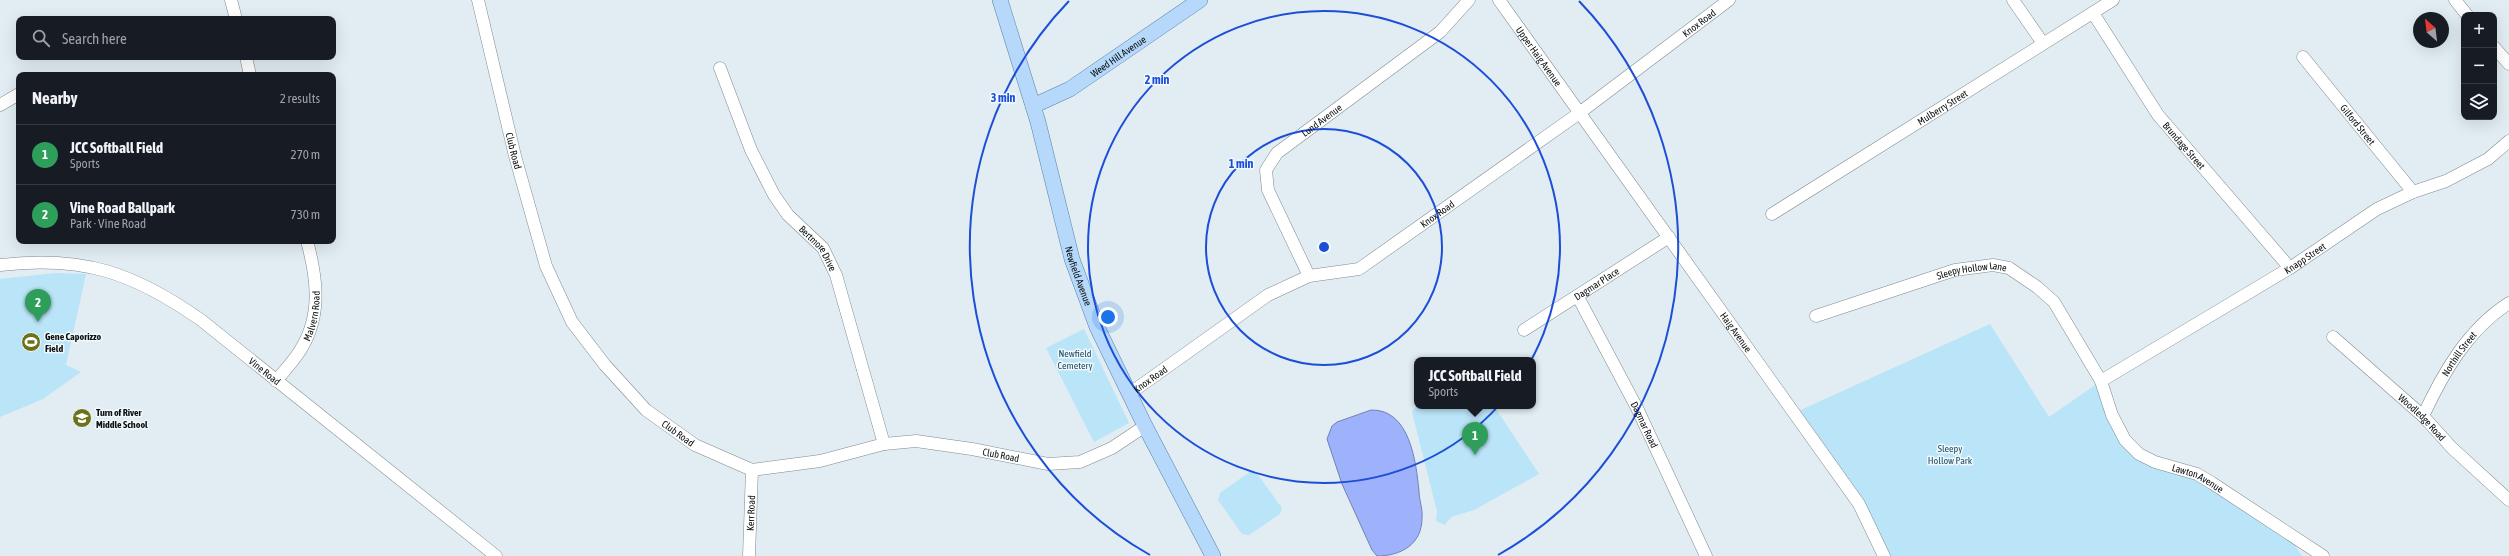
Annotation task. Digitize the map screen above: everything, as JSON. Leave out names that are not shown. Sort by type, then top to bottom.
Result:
[{"type":"main road","name":"Newfield Avenue","points":[[1000,0],[1033,106],[1072,259],[1097,327],[1145,426],[1213,556]]},
{"type":"main road","name":"Weed Hill Avenue","points":[[1033,106],[1070,89],[1200,0]]},
{"type":"street","points":[[232,0],[235,16]]},
{"type":"street","name":"Club Road","points":[[478,0],[516,156],[546,266],[572,322],[605,364],[646,410],[695,445],[752,470],[820,460],[884,444],[916,441],[972,449],[1048,464],[1080,462],[1112,448],[1145,426]]},
{"type":"street","name":"Lund Avenue","points":[[1309,276],[1268,190],[1266,170],[1278,153],[1440,32],[1469,0]]},
{"type":"street","name":"Upper Haig Avenue","points":[[1499,0],[1578,114]]},
{"type":"street","name":"Knox Road","points":[[1129,394],[1268,295],[1309,276],[1359,269],[1578,114],[1729,0]]},
{"type":"street","points":[[2012,0],[2042,42]]},
{"type":"street","name":"Mulberry Street","points":[[1772,214],[2042,42],[2113,0]]},
{"type":"street","points":[[2455,0],[2465,12]]},
{"type":"street","name":"Brundage Street","points":[[2093,13],[2158,115],[2290,268]]},
{"type":"street","points":[[2495,48],[2509,64]]},
{"type":"street","name":"Gilford Street","points":[[2303,57],[2413,192]]},
{"type":"street","points":[[247,60],[249,72]]},
{"type":"street","name":"Bertmore Drive","points":[[720,68],[751,150],[774,195],[788,215],[823,248],[836,275],[884,444]]},
{"type":"street","points":[[0,105],[16,96]]},
{"type":"street","name":"Haig Avenue","points":[[1578,114],[1669,237],[1859,504],[1884,556]]},
{"type":"street","name":"Knapp Street","points":[[2101,381],[2290,268],[2377,209],[2413,192],[2446,181],[2488,160],[2509,141]]},
{"type":"street","name":"Dagmar Place","points":[[1524,330],[1578,297],[1669,237]]},
{"type":"street","name":"Malvern Road","points":[[276,381],[301,350],[313,324],[317,284],[308,244]]},
{"type":"street","name":"Vine Road","points":[[0,265],[56,261],[116,273],[141,283],[169,298],[201,320],[496,556]]},
{"type":"street","name":"Sleepy Hollow Lane","points":[[1816,316],[1925,278],[1977,266],[1993,265],[2009,268],[2037,287],[2054,302],[2101,381]]},
{"type":"street","name":"Dagmar Road","points":[[1578,297],[1637,408],[1706,556]]},
{"type":"street","name":"Northill Street","points":[[2423,416],[2440,380],[2465,344],[2484,324],[2509,303]]},
{"type":"street","name":"Woodledge Road","points":[[2333,337],[2423,416],[2452,448],[2509,500]]},
{"type":"street","name":"Lawton Avenue","points":[[2101,381],[2112,415],[2126,440],[2139,454],[2155,462],[2197,474],[2323,556]]},
{"type":"street","name":"Kerr Road","points":[[749,556],[752,470]]},
{"type":"green space","name":"Gene Caporizzo Field","points":[[55,273],[86,274],[66,365],[81,372],[43,399],[0,417],[0,279]]},
{"type":"green space","name":"Sleepy Hollow Park","points":[[1990,324],[2049,417],[2101,381],[2106,399],[2139,454],[2197,474],[2283,527],[2302,556],[1884,556],[1870,526],[1794,413]]},
{"type":"green space","name":"Newfield Cemetery","points":[[1084,329],[1129,423],[1094,442],[1046,348]]},
{"type":"green space","points":[[1414,409],[1496,409],[1539,474],[1474,510],[1451,517],[1445,525],[1436,521],[1437,511],[1412,412]]},
{"type":"green space","points":[[1251,471],[1256,472],[1282,508],[1280,514],[1249,535],[1242,534],[1218,500],[1220,493]]},
{"type":"water","points":[[1371,410],[1384,412],[1395,418],[1403,428],[1413,452],[1422,511],[1421,527],[1414,542],[1408,547],[1394,554],[1377,556],[1372,550],[1342,484],[1327,439],[1332,426],[1337,422]]},
{"type":"place","name":"Vine Road Ballpark","points":[[38,322]]},
{"type":"place","name":"Gene Caporizzo Field","points":[[31,342]]},
{"type":"place","name":"Turn of River Middle School","points":[[82,418]]},
{"type":"place","name":"JCC Softball Field","points":[[1475,455]]}]
